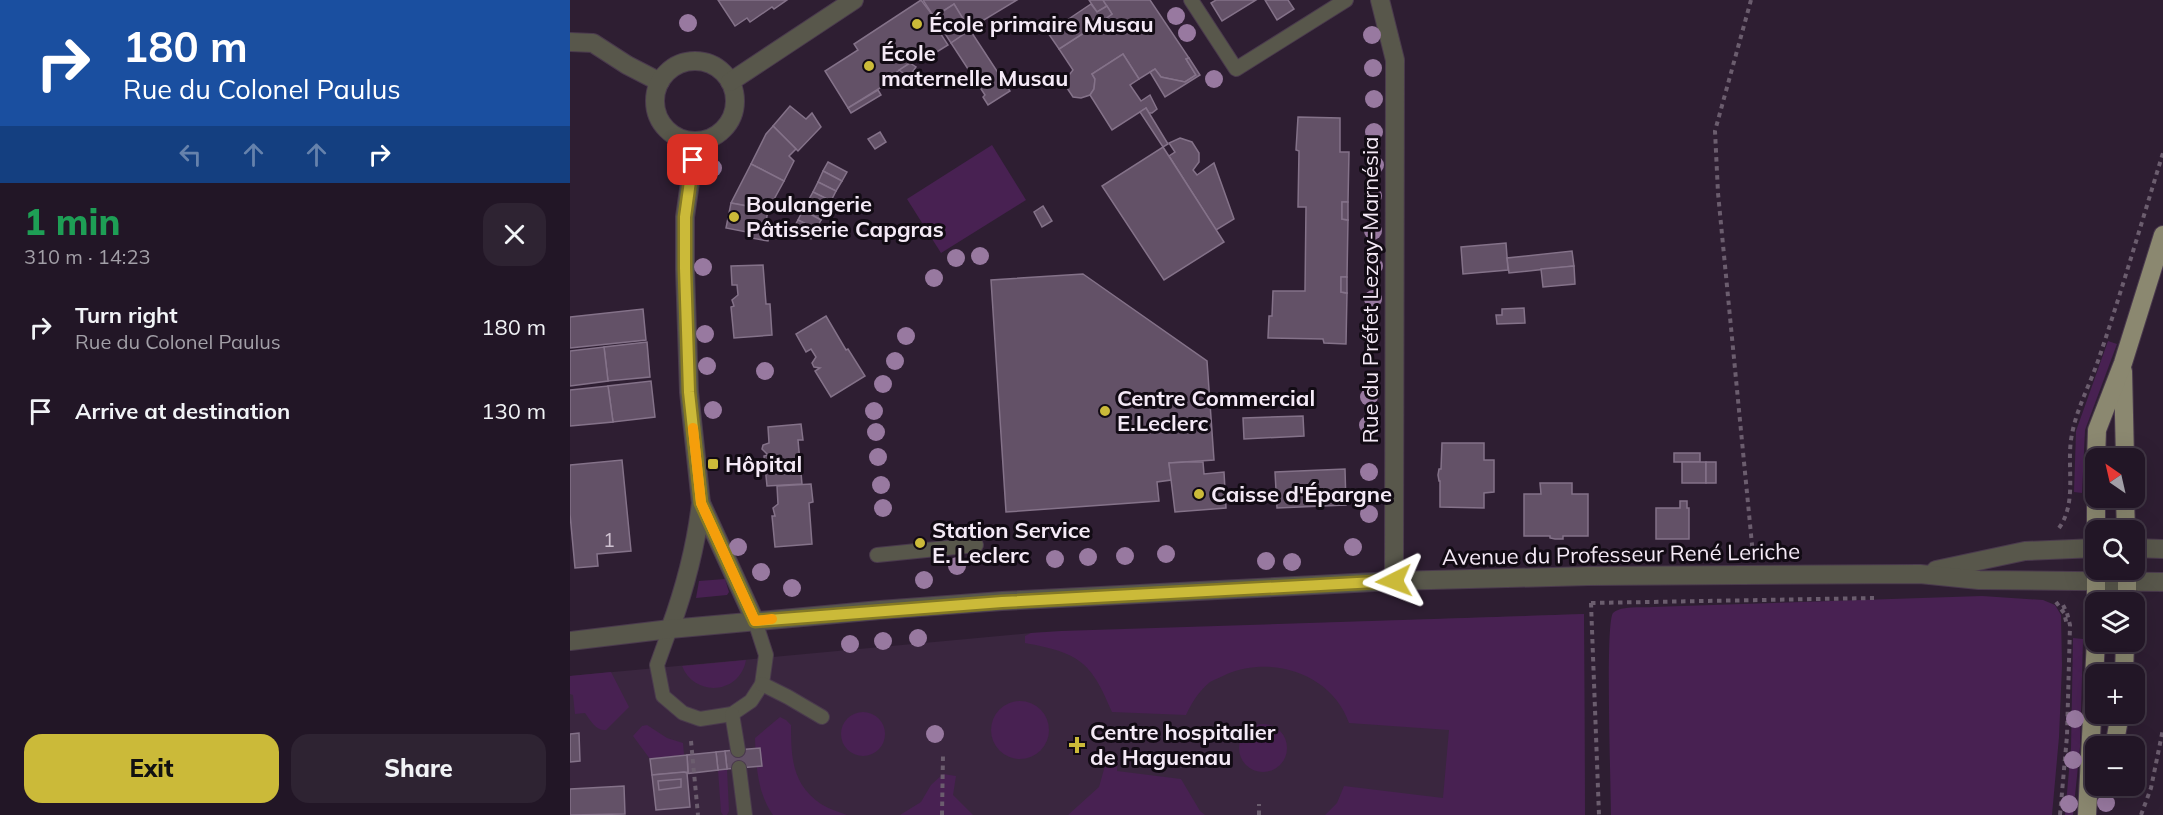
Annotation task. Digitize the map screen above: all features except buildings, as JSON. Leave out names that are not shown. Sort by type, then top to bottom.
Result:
[{"type":"main road","points":[[2096,448],[2097,430],[2122,363],[2163,235]]},
{"type":"main road","points":[[2122,363],[2125,448]]},
{"type":"main road","points":[[2088,815],[2095,652]]},
{"type":"main road","points":[[2088,815],[2096,796]]},
{"type":"street","points":[[730,82],[854,0]]},
{"type":"street","name":"Rue du Préfet Lezay-Marnésia","points":[[1380,0],[1395,60],[1394,581]]},
{"type":"street","points":[[570,42],[593,44],[660,82]]},
{"type":"street","points":[[689,62],[701,62],[712,66],[730,82],[734,95],[734,109],[729,122],[721,132],[709,139],[684,140],[673,135],[658,117],[655,105],[660,82],[668,72],[678,66],[689,62]]},
{"type":"street","points":[[670,629],[698,531],[701,503],[689,392],[685,268],[685,217],[696,141]]},
{"type":"street","points":[[701,503],[755,621]]},
{"type":"street","name":"Avenue du Professeur René Leriche","points":[[1920,574],[2025,551],[2085,548]]},
{"type":"street","points":[[2145,548],[2163,549]]},
{"type":"street","name":"Avenue du Professeur René Leriche","points":[[570,641],[755,621],[1002,602],[1394,581],[1589,576],[1920,574],[1979,580],[2085,576]]},
{"type":"street","name":"Avenue du Professeur René Leriche","points":[[2145,579],[2163,582]]},
{"type":"lane","points":[[1191,0],[1236,69],[1346,0]]},
{"type":"lane","points":[[877,555],[976,545]]},
{"type":"lane","points":[[670,629],[657,665],[663,696],[683,713],[700,718],[732,714],[751,700],[762,684],[766,655],[755,621]]},
{"type":"lane","points":[[762,684],[822,717]]},
{"type":"lane","points":[[732,714],[738,750]]},
{"type":"lane","points":[[740,768],[745,815]]},
{"type":"path","points":[[1751,0],[1715,131],[1718,193],[1756,576]]},
{"type":"path","points":[[1589,576],[1599,815]]},
{"type":"path","points":[[2049,597],[2061,607],[2067,625]]},
{"type":"path","points":[[1591,603],[1881,598]]},
{"type":"path","points":[[2141,815],[2154,777],[2163,729]]},
{"type":"path","points":[[691,741],[698,815]]},
{"type":"path","points":[[942,815],[943,754]]},
{"type":"path","points":[[1259,804],[1259,815]]},
{"type":"shaded area","points":[[992,145],[1026,200],[941,253],[907,199]]},
{"type":"shaded area","points":[[2108,341],[2117,344],[2085,430],[2082,493],[2074,492],[2076,431]]},
{"type":"shaded area","points":[[725,579],[729,592],[727,595],[696,598],[699,581]]},
{"type":"shaded area","points":[[1982,596],[2043,600],[2055,605],[2061,615],[2062,666],[2059,737],[2052,815],[1611,815],[1609,645],[1613,613],[1617,610],[1632,607]]},
{"type":"shaded area","name":"Centre hospitalier de Haguenau","points":[[1584,614],[1585,815],[570,815],[570,676],[1031,633]]},
{"type":"shaded area","points":[[1584,614],[1585,815],[1325,815],[1337,803],[1344,786],[1443,798],[1449,730],[1349,723],[1341,706],[1315,681],[1281,668],[1263,667],[1227,674],[1210,682],[1196,697],[1186,715],[1112,712],[1097,681],[1081,662],[1058,651],[1025,643],[1025,636],[1031,633],[1061,631]]},
{"type":"shaded area","points":[[2073,638],[2083,639],[2080,747],[2073,815],[2065,815],[2071,748]]},
{"type":"shaded area","points":[[746,660],[735,680],[717,688],[697,683],[688,676],[682,666]]},
{"type":"shaded area","points":[[611,672],[629,707],[606,730],[602,730],[594,725],[585,713],[575,714],[573,695],[570,694],[570,676]]},
{"type":"shaded area","points":[[1020,701],[1031,703],[1044,714],[1049,730],[1047,741],[1036,754],[1020,759],[1009,757],[996,746],[991,730],[993,719],[1004,706]]},
{"type":"shaded area","points":[[863,712],[878,719],[885,734],[878,749],[863,756],[848,749],[841,734],[848,719]]},
{"type":"shaded area","points":[[780,717],[791,725],[795,769],[804,788],[821,804],[847,815],[773,815],[761,788],[755,738]]},
{"type":"shaded area","points":[[1258,724],[1268,724],[1283,734],[1287,748],[1286,757],[1277,768],[1268,772],[1258,772],[1243,762],[1239,753],[1239,743],[1249,728]]},
{"type":"shaded area","points":[[647,725],[667,738],[683,743],[684,755],[650,759],[633,736],[642,726]]},
{"type":"shaded area","points":[[1108,755],[1118,757],[1117,771],[1181,779],[1200,811],[1205,815],[1068,815],[1099,787]]},
{"type":"shaded area","points":[[727,769],[729,811],[727,815],[723,815],[718,770]]},
{"type":"shaded area","points":[[943,774],[956,776],[953,795],[973,815],[900,815],[921,802],[931,785]]},
{"type":"slow traffic","points":[[693,428],[701,503],[755,621],[772,619]]},
{"type":"place","name":"École primaire Musau","points":[[917,24]]},
{"type":"place","name":"École maternelle Musau","points":[[869,66]]},
{"type":"place","name":"Boulangerie Pâtisserie Capgras","points":[[734,217]]},
{"type":"place","name":"Centre Commercial E.Leclerc","points":[[1105,411]]},
{"type":"place","name":"Hôpital","points":[[713,464]]},
{"type":"place","name":"Caisse d'Épargne","points":[[1199,494]]},
{"type":"place","name":"Station Service E. Leclerc","points":[[920,543]]},
{"type":"place","name":"Centre hospitalier de Haguenau","points":[[1077,745]]},
{"type":"route","points":[[693,160],[685,217],[685,268],[689,392],[701,503],[755,621],[1002,602],[1394,581]]}]
